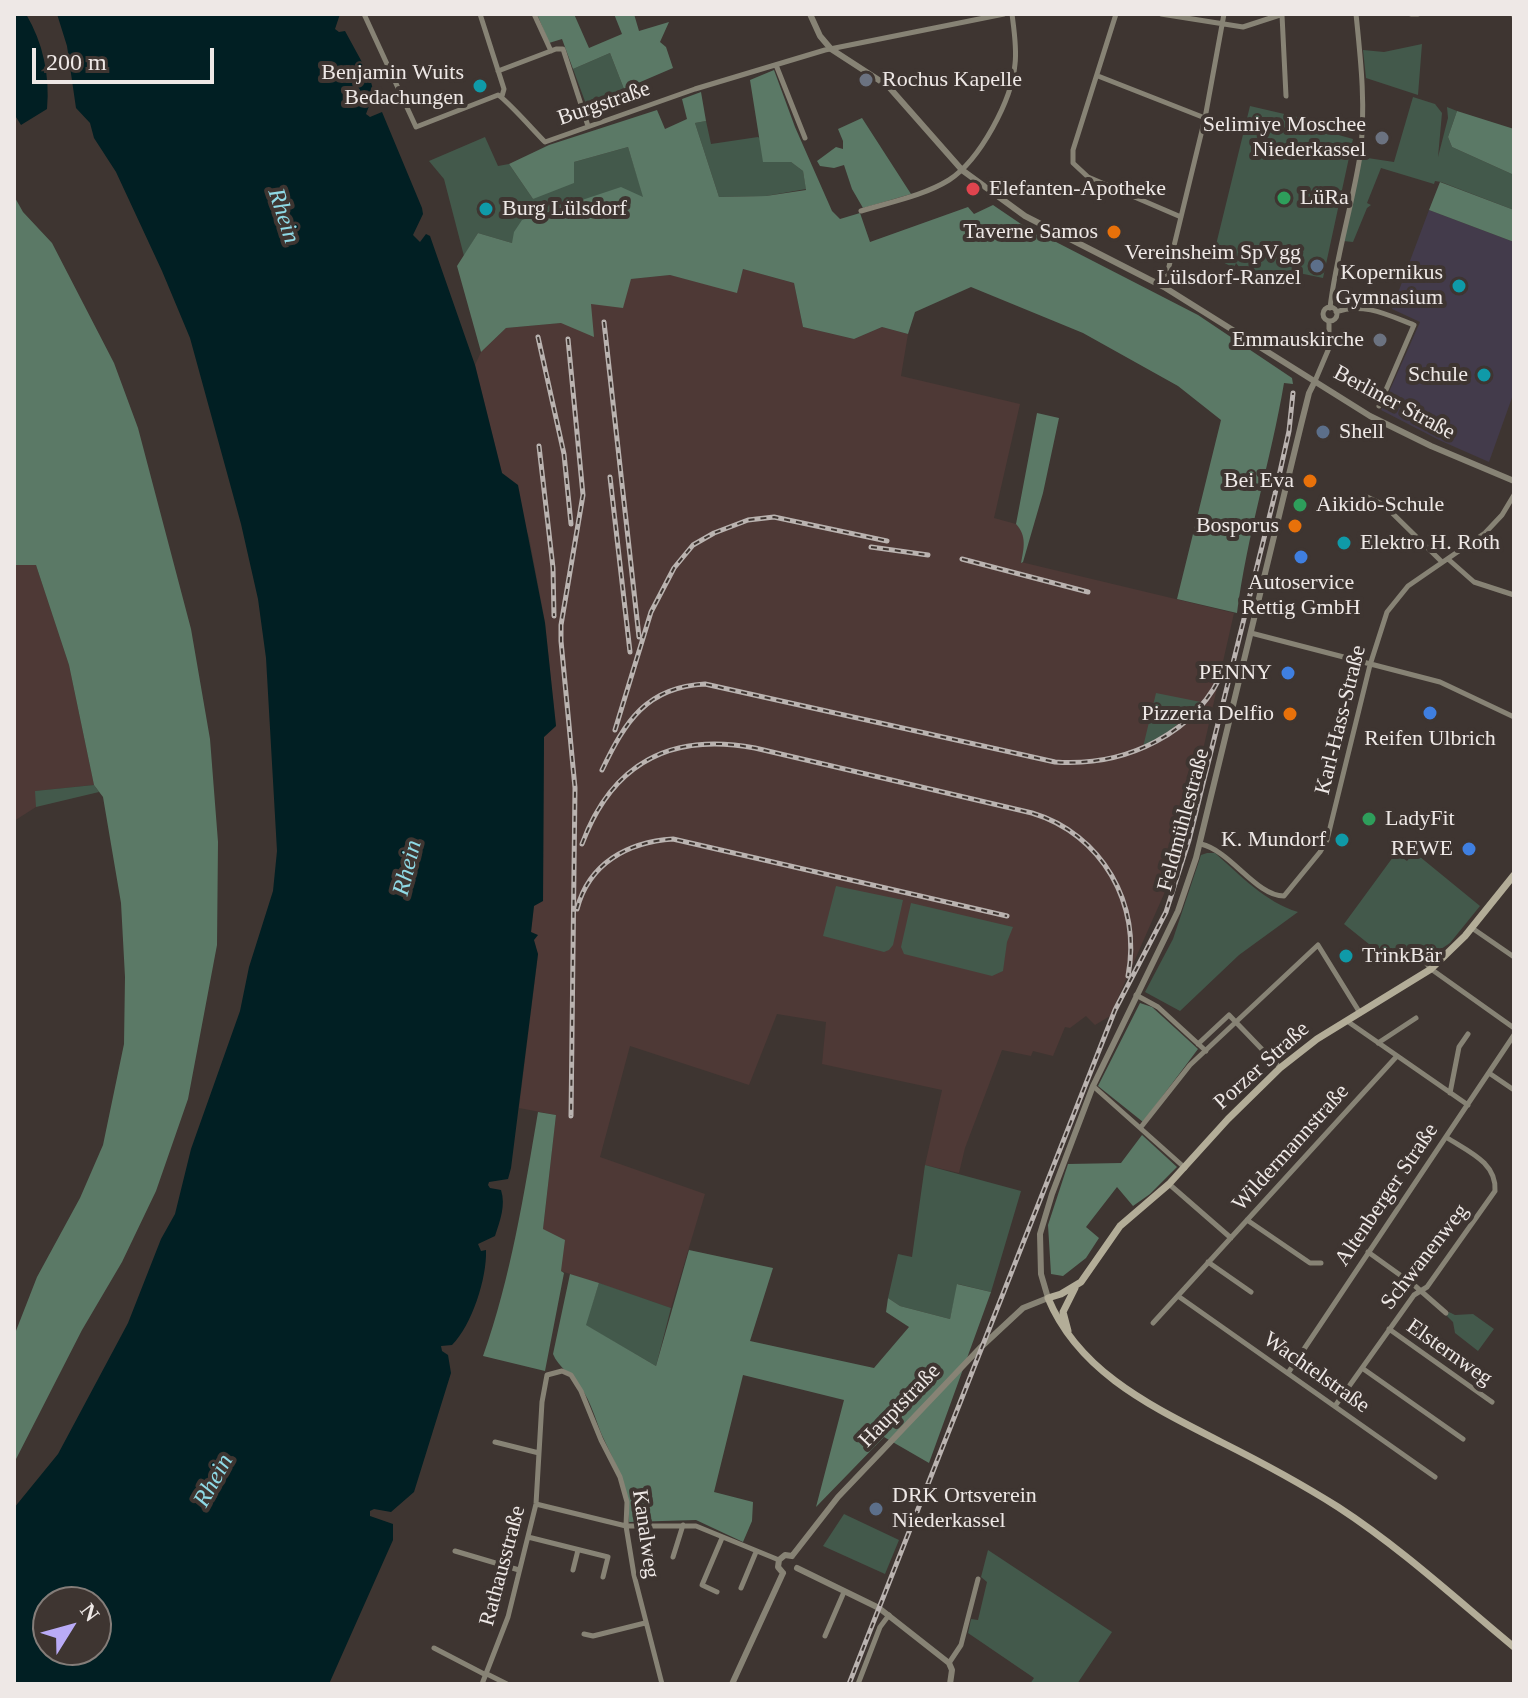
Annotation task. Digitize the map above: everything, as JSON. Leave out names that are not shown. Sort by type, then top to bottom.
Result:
[{"type":"main road","name":"Porzer Straße","points":[[1048,1298],[1077,1285],[1095,1265],[1120,1226],[1169,1184],[1280,1068],[1317,1039],[1431,969],[1472,928],[1514,875]]},
{"type":"main road","points":[[1072,1340],[1063,1312],[1067,1299],[1077,1285]]},
{"type":"main road","points":[[1048,1298],[1059,1322],[1100,1371],[1151,1406],[1288,1477],[1360,1522],[1514,1647]]},
{"type":"street","points":[[364,14],[416,127],[492,96],[502,96],[504,89],[480,14]]},
{"type":"street","points":[[534,14],[551,51]]},
{"type":"street","points":[[810,14],[820,36],[831,49]]},
{"type":"street","name":"Burgstraße","points":[[502,96],[545,142],[695,89],[831,49],[974,17],[1004,14]]},
{"type":"street","points":[[861,211],[927,190],[962,170],[994,123],[1009,89],[1015,64],[1012,14]]},
{"type":"street","points":[[1116,14],[1073,150],[1073,163],[1088,177],[1181,217]]},
{"type":"street","points":[[1161,14],[1243,27],[1282,14],[1286,96]]},
{"type":"street","points":[[1164,287],[1205,118],[1224,14]]},
{"type":"street","points":[[1329,321],[1336,317],[1333,310],[1334,274],[1362,132],[1363,90],[1356,14]]},
{"type":"street","points":[[1411,14],[1418,14]]},
{"type":"street","points":[[498,71],[560,48],[566,52],[588,126]]},
{"type":"street","name":"Berliner Straße","points":[[831,49],[888,86],[962,170],[1036,223],[1164,287],[1370,416],[1514,481]]},
{"type":"street","points":[[776,65],[805,138]]},
{"type":"street","points":[[1098,76],[1205,118]]},
{"type":"street","points":[[1315,381],[1329,348],[1329,321],[1323,315],[1324,311],[1362,307],[1414,325],[1379,406]]},
{"type":"street","name":"Feldmühlestraße","points":[[1048,1298],[1040,1265],[1041,1228],[1093,1086],[1178,911],[1201,844],[1306,404],[1315,381]]},
{"type":"street","name":"Karl-Hass-Straße","points":[[1201,844],[1214,847],[1271,893],[1284,896],[1327,840],[1370,665],[1390,607],[1408,586],[1494,524],[1514,495]]},
{"type":"street","points":[[1365,496],[1384,505],[1445,561],[1474,582],[1514,595]]},
{"type":"street","points":[[1251,633],[1440,682],[1513,716]]},
{"type":"street","points":[[1472,928],[1514,957]]},
{"type":"street","points":[[1141,1127],[1182,1074],[1318,945],[1360,1013]]},
{"type":"street","points":[[1414,949],[1431,969],[1514,1028]]},
{"type":"street","points":[[1136,995],[1158,1007],[1206,1051]]},
{"type":"street","points":[[1198,1044],[1229,1015],[1280,1068]]},
{"type":"street","points":[[1378,1043],[1416,1018]]},
{"type":"street","points":[[1347,1021],[1468,1105]]},
{"type":"street","points":[[1450,1093],[1459,1047],[1468,1034]]},
{"type":"street","name":"Altenberger Straße","points":[[1288,1373],[1514,1035]]},
{"type":"street","name":"Wildermannstraße","points":[[1153,1323],[1397,1056]]},
{"type":"street","points":[[1489,1073],[1514,1090]]},
{"type":"street","points":[[1093,1086],[1185,1168]]},
{"type":"street","name":"Schwanenweg","points":[[1335,1406],[1414,1295],[1427,1287],[1492,1196],[1495,1188],[1491,1168],[1446,1137]]},
{"type":"street","points":[[1169,1184],[1231,1238]]},
{"type":"street","points":[[1247,1220],[1310,1263],[1321,1263]]},
{"type":"street","points":[[1368,1252],[1446,1313]]},
{"type":"street","points":[[1208,1262],[1251,1292]]},
{"type":"street","name":"Wachtelstraße","points":[[1178,1296],[1435,1477]]},
{"type":"street","name":"Hauptstraße","points":[[792,1556],[838,1497],[1000,1328],[1023,1308],[1048,1298]]},
{"type":"street","name":"Elsternweg","points":[[1389,1329],[1492,1402]]},
{"type":"street","points":[[1362,1368],[1463,1439]]},
{"type":"street","name":"Kanalweg","points":[[547,1375],[562,1371],[571,1375],[620,1477],[627,1502],[626,1526],[645,1623],[662,1684]]},
{"type":"street","name":"Rathausstraße","points":[[482,1684],[508,1617],[536,1504],[542,1402],[547,1375]]},
{"type":"street","points":[[495,1442],[539,1453]]},
{"type":"street","points":[[536,1504],[626,1526],[696,1526],[779,1560]]},
{"type":"street","points":[[673,1557],[683,1525]]},
{"type":"street","points":[[528,1537],[608,1557],[603,1577]]},
{"type":"street","points":[[717,1592],[702,1585],[722,1538]]},
{"type":"street","points":[[573,1570],[578,1550]]},
{"type":"street","points":[[455,1551],[519,1570]]},
{"type":"street","points":[[741,1588],[756,1552]]},
{"type":"street","points":[[785,1555],[792,1556],[797,1561],[797,1568],[792,1573],[783,1573],[778,1567],[779,1560],[785,1555]]},
{"type":"street","points":[[797,1568],[889,1615],[949,1663]]},
{"type":"street","points":[[732,1684],[783,1573]]},
{"type":"street","points":[[959,1684],[951,1682],[949,1663],[961,1645],[978,1579]]},
{"type":"street","points":[[825,1636],[844,1592]]},
{"type":"street","points":[[858,1684],[880,1627],[889,1615]]},
{"type":"street","points":[[584,1634],[593,1636],[645,1623]]},
{"type":"street","points":[[434,1648],[507,1684]]},
{"type":"shaded area","points":[[1429,210],[1514,242],[1514,392],[1489,462],[1381,410],[1420,322],[1392,309]]},
{"type":"shaded area","points":[[743,269],[794,283],[803,327],[854,339],[882,327],[908,334],[901,376],[1020,404],[994,518],[1016,524],[1022,530],[1025,542],[1021,562],[1234,613],[1181,847],[1164,894],[1110,1016],[1095,1025],[1086,1016],[1070,1028],[1065,1027],[1053,1056],[1033,1051],[1031,1056],[1002,1050],[965,1148],[959,1173],[925,1165],[942,1090],[822,1064],[826,1022],[777,1014],[749,1085],[630,1046],[600,1157],[705,1194],[671,1308],[561,1271],[543,1229],[556,1115],[519,1108],[538,955],[531,933],[534,905],[543,901],[544,737],[556,726],[545,622],[529,537],[502,473],[475,365],[481,352],[506,328],[561,323],[631,279],[670,275],[737,292]]},
{"type":"shaded area","points":[[14,565],[36,565],[69,665],[94,785],[36,791],[36,807],[14,821]]},
{"type":"green space","points":[[537,14],[574,14],[589,48],[622,34],[614,14],[634,14],[639,31],[669,22],[660,42],[666,47],[673,68],[624,89],[610,53],[573,69],[562,39],[549,43]]},
{"type":"green space","points":[[1422,44],[1418,95],[1366,78],[1363,50],[1384,52]]},
{"type":"green space","points":[[610,53],[624,89],[586,104],[573,69]]},
{"type":"green space","points":[[774,70],[832,211],[840,219],[860,213],[870,242],[968,207],[974,214],[993,205],[1021,224],[1198,315],[1292,378],[1293,384],[1284,383],[1237,613],[1177,599],[1221,420],[1178,386],[1083,333],[971,287],[915,312],[908,334],[882,327],[854,339],[803,327],[794,283],[743,269],[737,293],[670,275],[631,279],[623,308],[591,304],[594,337],[561,323],[506,328],[481,352],[457,266],[478,233],[512,243],[514,232],[522,220],[621,187],[643,197],[628,147],[574,162],[574,183],[533,199],[509,164],[549,145],[657,110],[665,129],[687,119],[682,99],[701,92],[706,121],[695,123],[719,197],[766,196],[806,190],[803,171],[791,162],[763,162],[750,80]]},
{"type":"green space","points":[[1413,97],[1435,104],[1442,113],[1438,157],[1448,118],[1447,107],[1457,111],[1448,137],[1452,147],[1514,175],[1514,210],[1441,182],[1435,181],[1434,184],[1381,168],[1367,203],[1371,205],[1353,242],[1343,241],[1361,157],[1394,162]]},
{"type":"green space","name":"LüRa","points":[[1250,106],[1336,126],[1335,134],[1353,139],[1323,278],[1299,273],[1283,281],[1266,282],[1250,276],[1236,263],[1234,268],[1213,257]]},
{"type":"green space","points":[[1457,111],[1514,129],[1514,175],[1452,147],[1448,137]]},
{"type":"green space","points":[[862,118],[911,194],[863,208],[844,165],[834,168],[820,166],[817,161],[836,147],[843,149],[838,129]]},
{"type":"green space","points":[[706,121],[711,144],[758,137],[803,171],[806,189],[766,196],[719,197],[695,123]]},
{"type":"green space","points":[[485,137],[498,166],[509,164],[533,199],[574,162],[628,147],[644,198],[512,243],[478,233],[464,256],[444,179],[429,161]]},
{"type":"green space","points":[[1440,182],[1514,210],[1514,242],[1429,210]]},
{"type":"green space","points":[[14,196],[23,212],[52,243],[114,363],[138,428],[191,629],[210,739],[218,842],[217,945],[188,1099],[156,1191],[122,1262],[82,1330],[14,1463],[14,1336],[37,1277],[80,1198],[103,1145],[124,1044],[125,977],[121,903],[103,797],[94,785],[69,665],[36,565],[14,565]]},
{"type":"green space","points":[[1037,413],[1059,418],[1043,493],[1021,563],[1023,538],[1016,524]]},
{"type":"green space","points":[[1156,693],[1201,702],[1171,730],[1143,747]]},
{"type":"green space","points":[[94,785],[99,792],[36,807],[35,791]]},
{"type":"green space","points":[[1414,852],[1480,906],[1450,943],[1435,953],[1416,945],[1410,955],[1395,965],[1344,924],[1396,853],[1407,861]]},
{"type":"green space","points":[[1215,853],[1264,895],[1298,912],[1239,955],[1180,1011],[1145,992],[1173,939],[1201,855]]},
{"type":"green space","points":[[836,886],[903,900],[893,945],[889,950],[884,952],[823,936]]},
{"type":"green space","points":[[911,903],[1013,927],[1007,942],[1003,971],[992,976],[904,954],[901,947]]},
{"type":"green space","points":[[1140,1003],[1152,1007],[1198,1049],[1143,1122],[1098,1086]]},
{"type":"green space","points":[[538,1112],[556,1115],[543,1229],[565,1240],[561,1271],[564,1273],[545,1371],[483,1356],[509,1266]]},
{"type":"green space","points":[[1142,1135],[1177,1167],[1133,1206],[1117,1187],[1086,1227],[1099,1238],[1086,1258],[1063,1276],[1051,1274],[1048,1225],[1068,1164],[1121,1163]]},
{"type":"green space","points":[[925,1165],[1021,1191],[991,1292],[958,1284],[950,1319],[900,1306],[888,1298],[898,1254],[912,1257]]},
{"type":"green space","points":[[689,1250],[773,1268],[750,1341],[874,1368],[909,1327],[886,1312],[888,1298],[900,1306],[950,1319],[957,1284],[991,1292],[929,1463],[884,1437],[816,1507],[844,1400],[743,1375],[714,1492],[753,1502],[752,1521],[743,1542],[696,1520],[629,1522],[624,1487],[590,1404],[553,1354],[570,1274],[599,1283],[586,1325],[656,1366]]},
{"type":"green space","points":[[599,1283],[671,1308],[656,1366],[585,1325]]},
{"type":"green space","points":[[1449,1312],[1455,1315],[1473,1314],[1494,1329],[1478,1351],[1455,1333],[1453,1322],[1447,1316]]},
{"type":"green space","points":[[844,1514],[899,1540],[885,1574],[823,1546]]},
{"type":"green space","points":[[988,1550],[1112,1632],[1077,1684],[1030,1684],[1034,1678],[968,1633],[971,1619],[978,1620],[987,1582],[981,1577]]},
{"type":"water","points":[[14,14],[26,14],[32,25],[41,48],[47,84],[47,109],[21,125],[14,114]]},
{"type":"water","name":"Rhein","points":[[57,14],[340,14],[335,29],[345,31],[369,75],[374,93],[366,114],[370,117],[382,112],[422,208],[423,214],[413,235],[420,242],[426,234],[430,236],[475,365],[502,473],[518,485],[545,623],[556,726],[544,737],[543,901],[534,906],[531,932],[538,935],[534,940],[538,954],[511,1168],[508,1179],[489,1182],[488,1185],[501,1190],[500,1219],[495,1236],[478,1244],[481,1251],[486,1250],[486,1261],[472,1314],[452,1345],[441,1346],[448,1355],[451,1373],[414,1492],[391,1512],[370,1511],[370,1516],[393,1524],[393,1540],[329,1684],[14,1684],[14,1508],[58,1454],[128,1323],[161,1239],[175,1214],[191,1149],[240,1011],[249,967],[273,891],[277,851],[266,658],[258,599],[241,524],[190,338],[116,172],[94,138],[90,123],[76,108],[67,46]]},
{"type":"railway","points":[[604,322],[639,637]]},
{"type":"railway","points":[[538,337],[564,454],[571,524]]},
{"type":"railway","points":[[568,339],[583,495],[561,625],[575,788],[571,1116]]},
{"type":"railway","points":[[849,1684],[1115,1010],[1166,912],[1189,840],[1275,494],[1289,431],[1293,393]]},
{"type":"railway","points":[[539,446],[553,568],[554,616]]},
{"type":"railway","points":[[610,477],[630,652]]},
{"type":"railway","points":[[615,730],[651,612],[674,568],[693,545],[748,520],[774,517],[887,541]]},
{"type":"railway","points":[[871,547],[928,555]]},
{"type":"railway","points":[[962,559],[1088,592]]},
{"type":"railway","points":[[602,770],[629,722],[640,710],[667,692],[705,684],[1055,762],[1107,759],[1132,752],[1178,728],[1213,690],[1225,666]]},
{"type":"railway","points":[[582,844],[610,793],[628,774],[648,760],[671,750],[697,745],[725,744],[755,748],[1032,813],[1057,823],[1078,837],[1112,875],[1129,923],[1131,949],[1128,976]]},
{"type":"railway","points":[[577,909],[591,879],[613,858],[641,845],[673,839],[1007,916]]},
{"type":"place","name":"Rochus Kapelle","points":[[866,80]]},
{"type":"place","name":"Benjamin Wuits Bedachungen","points":[[480,86]]},
{"type":"place","name":"Selimiye Moschee Niederkassel","points":[[1382,138]]},
{"type":"place","name":"Elefanten-Apotheke","points":[[973,189]]},
{"type":"place","name":"LüRa","points":[[1284,198]]},
{"type":"place","name":"Burg Lülsdorf","points":[[486,209]]},
{"type":"place","name":"Taverne Samos","points":[[1114,232]]},
{"type":"place","name":"Vereinsheim SpVgg Lülsdorf-Ranzel","points":[[1317,266]]},
{"type":"place","name":"Kopernikus Gymnasium","points":[[1459,286]]},
{"type":"place","name":"Emmauskirche","points":[[1380,340]]},
{"type":"place","name":"Schule","points":[[1484,375]]},
{"type":"place","name":"Shell","points":[[1323,432]]},
{"type":"place","name":"Bei Eva","points":[[1310,481]]},
{"type":"place","name":"Aikido-Schule","points":[[1300,505]]},
{"type":"place","name":"Bosporus","points":[[1295,526]]},
{"type":"place","name":"Elektro H. Roth","points":[[1344,543]]},
{"type":"place","name":"Autoservice Rettig GmbH","points":[[1301,557]]},
{"type":"place","name":"PENNY","points":[[1288,673]]},
{"type":"place","name":"Reifen Ulbrich","points":[[1430,713]]},
{"type":"place","name":"Pizzeria Delfio","points":[[1290,714]]},
{"type":"place","name":"LadyFit","points":[[1369,819]]},
{"type":"place","name":"K. Mundorf","points":[[1342,840]]},
{"type":"place","name":"REWE","points":[[1469,849]]},
{"type":"place","name":"TrinkBär","points":[[1346,956]]},
{"type":"place","name":"DRK Ortsverein Niederkassel","points":[[876,1509]]}]
